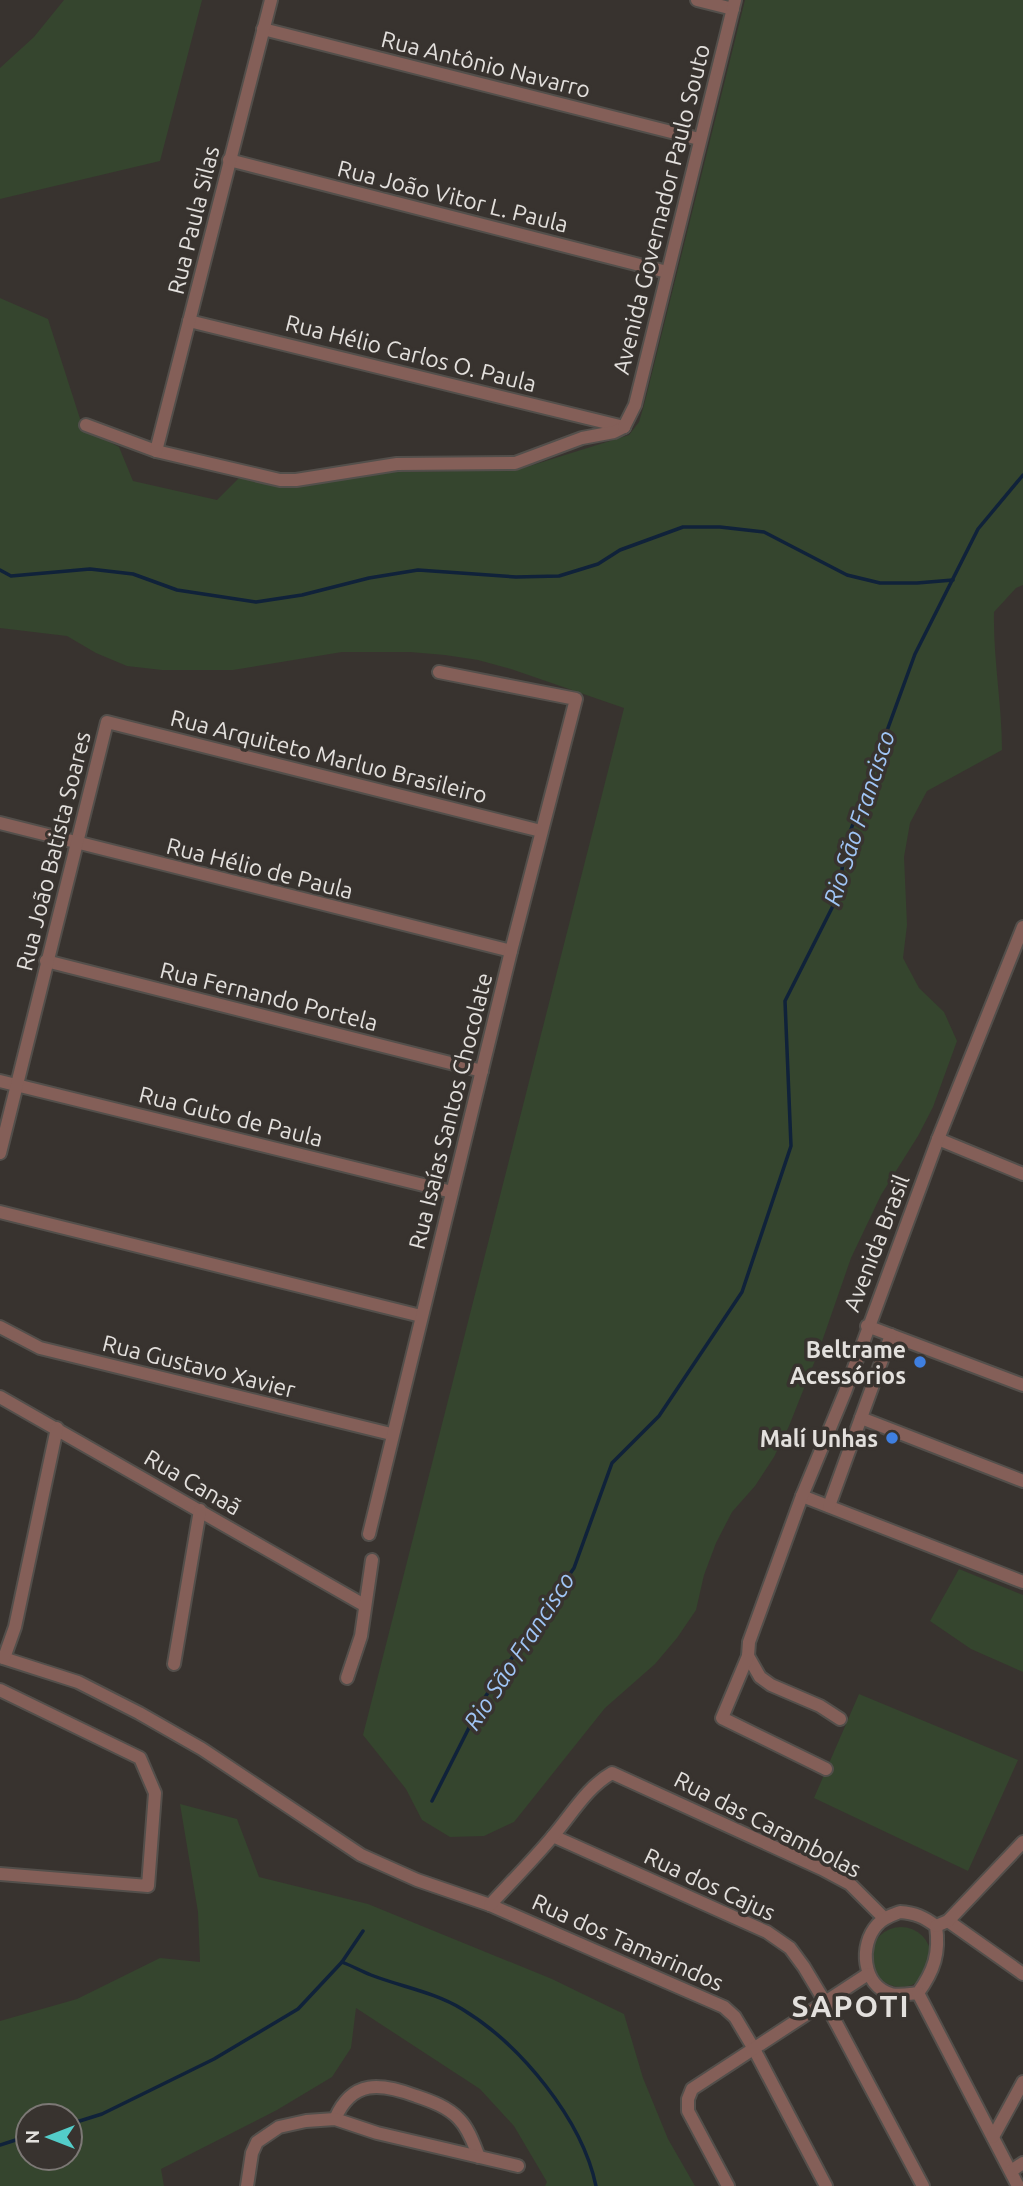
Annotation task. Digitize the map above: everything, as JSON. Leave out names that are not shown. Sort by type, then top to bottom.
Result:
[{"type":"street","name":"Rua Paula Silas","points":[[156,451],[271,0]]},
{"type":"street","points":[[697,0],[734,4]]},
{"type":"street","name":"Avenida Governador Paulo Souto","points":[[624,427],[635,405],[734,4]]},
{"type":"street","name":"Rua Antônio Navarro","points":[[263,30],[699,139]]},
{"type":"street","name":"Rua João Vitor L. Paula","points":[[229,160],[667,272]]},
{"type":"street","name":"Rua Hélio Carlos O. Paula","points":[[189,321],[624,427]]},
{"type":"street","points":[[86,425],[156,451],[267,478],[296,480],[397,464],[515,463],[582,438],[614,432],[624,427]]},
{"type":"street","name":"Rua Isaías Santos Chocolate","points":[[369,1534],[391,1434],[576,699],[439,672]]},
{"type":"street","name":"Rua Arquiteto Marluo Brasileiro","points":[[107,722],[541,831]]},
{"type":"street","name":"Rua João Batista Soares","points":[[0,1153],[107,722]]},
{"type":"street","name":"Rua Hélio de Paula","points":[[0,823],[511,951]]},
{"type":"street","name":"Avenida Brasil","points":[[825,1769],[722,1718],[748,1656],[749,1642],[802,1496],[845,1392],[867,1326],[938,1139],[1017,959],[1023,927]]},
{"type":"street","name":"Rua Fernando Portela","points":[[46,961],[482,1072]]},
{"type":"street","name":"Rua Guto de Paula","points":[[0,1081],[452,1192]]},
{"type":"street","points":[[938,1139],[1023,1174]]},
{"type":"street","points":[[0,1212],[421,1315]]},
{"type":"street","points":[[867,1326],[1023,1385]]},
{"type":"street","name":"Rua Gustavo Xavier","points":[[0,1328],[40,1348],[391,1434]]},
{"type":"street","points":[[828,1506],[891,1335]]},
{"type":"street","name":"Rua Canaã","points":[[0,1397],[364,1605]]},
{"type":"street","points":[[861,1418],[1023,1481]]},
{"type":"street","points":[[2,1657],[15,1626],[57,1428]]},
{"type":"street","points":[[802,1496],[1023,1582]]},
{"type":"street","points":[[174,1664],[200,1510]]},
{"type":"street","points":[[347,1678],[361,1636],[372,1560]]},
{"type":"street","points":[[748,1656],[760,1677],[771,1685],[820,1706],[840,1719]]},
{"type":"street","name":"Rua dos Tamarindos","points":[[2,1657],[78,1682],[139,1713],[202,1749],[361,1854],[417,1880],[490,1905],[724,2007],[735,2017],[754,2049],[826,2186]]},
{"type":"street","points":[[0,1690],[140,1758],[155,1793],[148,1886],[0,1874]]},
{"type":"street","name":"Rua das Carambolas","points":[[553,1836],[600,1780],[612,1773],[850,1884],[884,1918]]},
{"type":"street","points":[[490,1905],[553,1836]]},
{"type":"street","name":"Rua dos Cajus","points":[[553,1836],[767,1932],[790,1948],[825,2002],[923,2186]]},
{"type":"street","points":[[918,1993],[937,1960],[942,1924],[1023,1842]]},
{"type":"street","points":[[918,1993],[890,1994],[877,1986],[869,1974],[865,1958],[868,1941],[875,1926],[884,1918],[900,1912],[913,1913],[942,1924],[1023,1974]]},
{"type":"street","points":[[728,2186],[688,2111],[688,2099],[692,2089],[869,1974]]},
{"type":"street","points":[[918,1993],[1018,2186]]},
{"type":"street","points":[[993,2137],[1023,2082]]},
{"type":"street","points":[[335,2119],[340,2108],[355,2092],[373,2087],[390,2087],[422,2098],[453,2114],[460,2120],[479,2157]]},
{"type":"street","points":[[247,2186],[252,2153],[257,2142],[279,2127],[306,2121],[335,2119],[377,2133],[518,2166]]},
{"type":"street","points":[[1011,2171],[1023,2163]]},
{"type":"green space","points":[[64,0],[202,0],[160,161],[0,199],[0,68],[34,37]]},
{"type":"green space","points":[[745,0],[1023,0],[1023,585],[1016,588],[994,612],[1002,750],[927,791],[910,823],[904,857],[907,925],[903,958],[919,988],[944,1012],[957,1041],[933,1107],[881,1195],[851,1258],[789,1426],[774,1457],[755,1486],[732,1512],[716,1543],[704,1575],[696,1610],[655,1664],[605,1708],[514,1822],[484,1836],[450,1837],[422,1820],[406,1789],[363,1735],[624,708],[511,669],[445,655],[342,652],[233,670],[162,670],[127,666],[96,653],[67,636],[0,628],[0,298],[48,319],[83,428],[119,447],[133,481],[217,500],[240,477],[292,487],[395,472],[517,470],[629,435],[639,422],[644,405]]},
{"type":"green space","points":[[959,1569],[1023,1595],[1023,1672],[971,1649],[930,1621]]},
{"type":"green space","points":[[859,1694],[1018,1760],[968,1871],[814,1798]]},
{"type":"green space","points":[[180,1804],[237,1819],[259,1877],[368,1904],[552,1979],[624,2014],[643,2078],[668,2139],[695,2186],[545,2186],[547,2182],[514,2126],[480,2089],[356,2008],[351,2048],[332,2077],[277,2110],[161,2169],[164,2186],[0,2186],[0,2021],[77,1999],[160,1958],[200,1962],[198,1912]]},
{"type":"green space","points":[[895,1927],[907,1927],[923,1935],[929,1945],[929,1969],[923,1979],[907,1987],[895,1987],[879,1979],[871,1963],[871,1951],[879,1935]]},
{"type":"waterway","name":"Rio São Francisco","points":[[432,1801],[483,1700],[574,1568],[612,1463],[659,1416],[742,1292],[791,1146],[785,1001],[838,896],[846,843],[915,654],[978,529],[1023,475]]},
{"type":"waterway","points":[[0,570],[11,576],[90,569],[133,574],[177,590],[256,602],[418,570],[516,577],[559,576],[598,564],[620,550],[683,527],[720,527],[764,532],[847,575],[880,583],[953,580]]},
{"type":"waterway","name":"Rio São Francisco","points":[[84,2120],[102,2114],[214,2059],[298,2009],[342,1962],[363,1931]]},
{"type":"waterway","points":[[342,1962],[451,2003],[484,2024],[505,2042],[546,2085],[563,2110],[589,2161],[596,2186]]},
{"type":"waterway","name":"Rio São Francisco","points":[[0,2145],[14,2140]]},
{"type":"place","name":"Beltrame Acessórios","points":[[920,1362]]},
{"type":"place","name":"Malí Unhas","points":[[892,1438]]},
{"type":"district","name":"SAPOTI","points":[[851,2006]]}]
